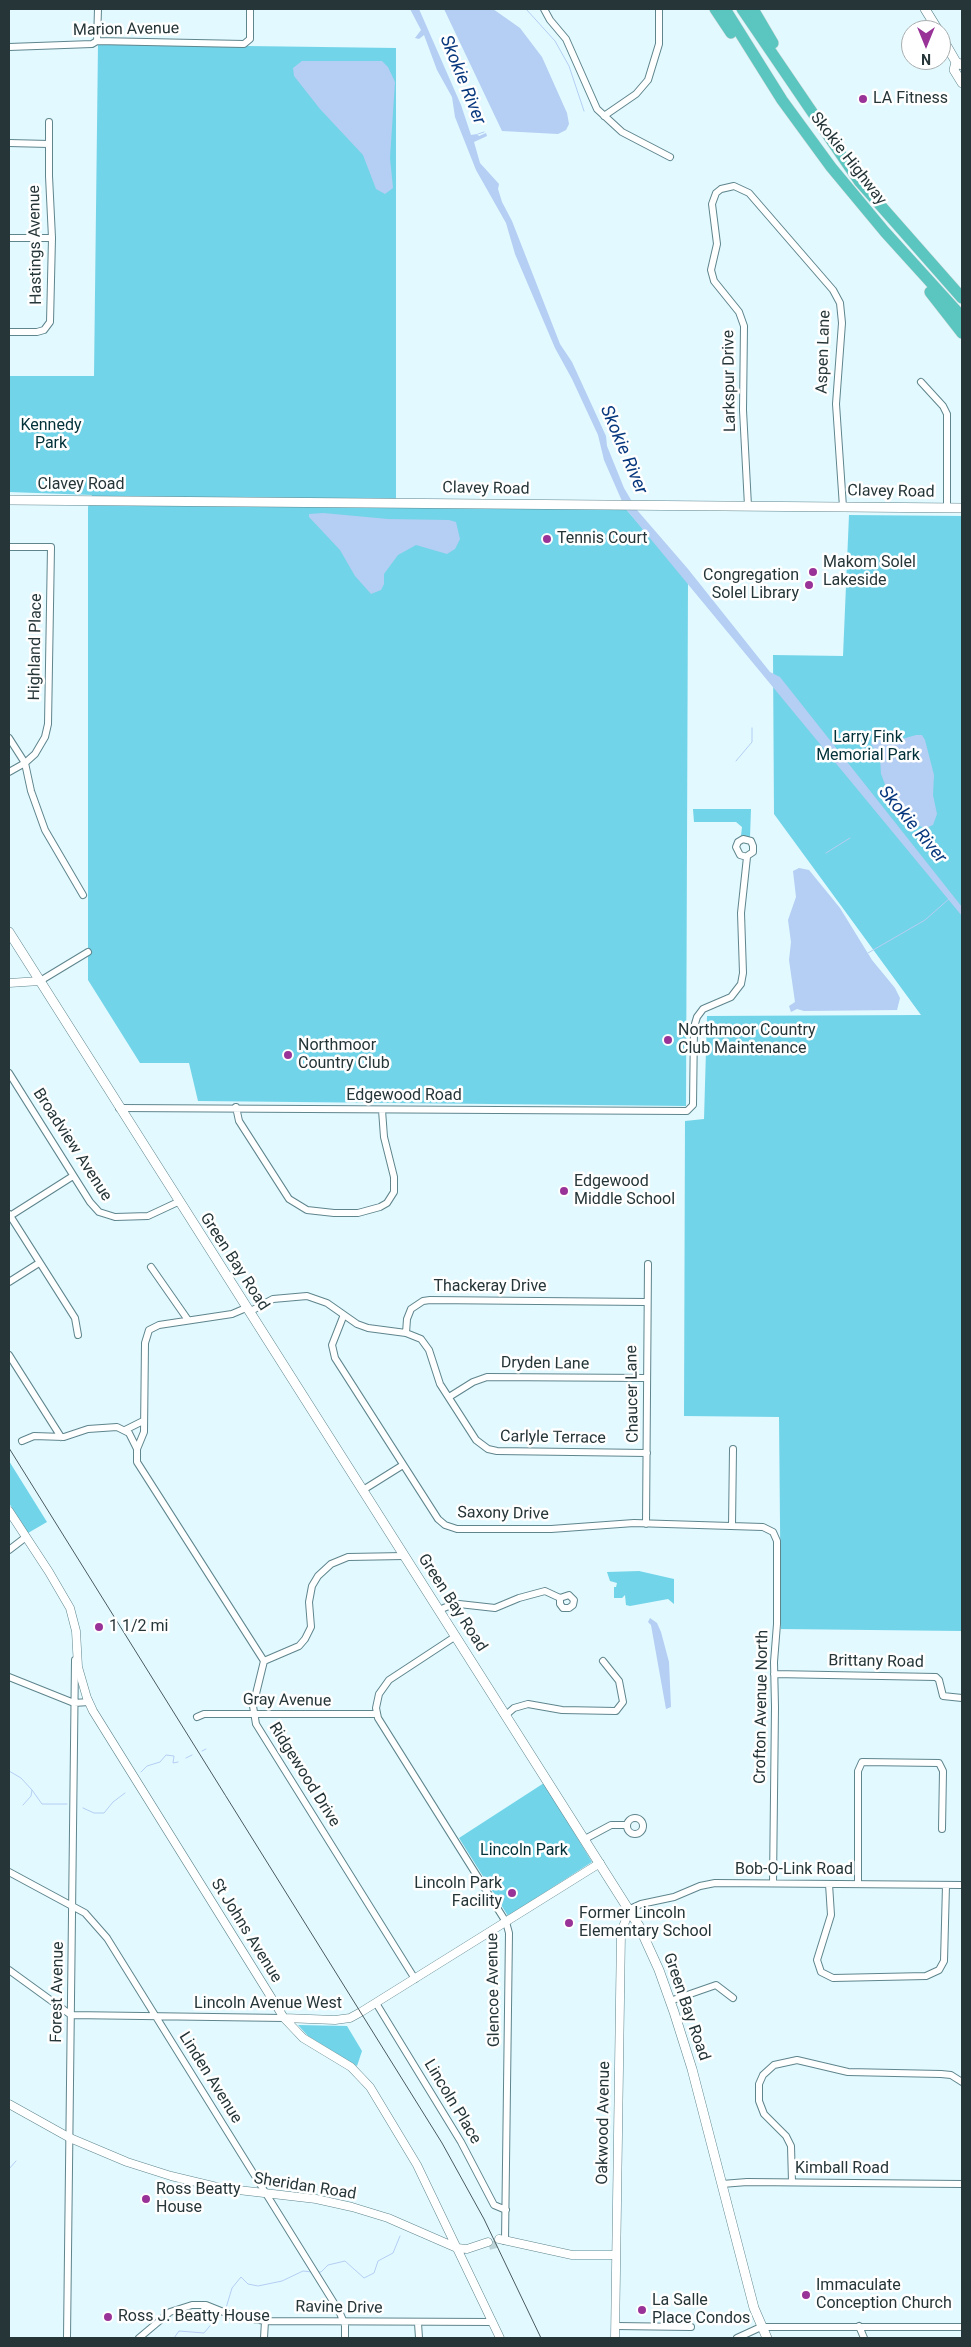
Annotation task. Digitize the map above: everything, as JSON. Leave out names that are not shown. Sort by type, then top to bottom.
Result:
[{"type":"highway","points":[[715,9],[764,80],[782,100]]},
{"type":"highway","name":"Skokie Highway","points":[[725,9],[782,100],[885,232],[962,318]]},
{"type":"highway","name":"Skokie Highway","points":[[742,9],[829,140],[859,181],[962,298]]},
{"type":"highway","points":[[753,9],[829,140]]},
{"type":"highway","points":[[885,232],[962,333]]},
{"type":"main road","points":[[925,9],[932,20]]},
{"type":"main road","points":[[951,51],[959,63],[954,70],[962,83]]},
{"type":"main road","name":"Clavey Road","points":[[9,500],[962,508]]},
{"type":"main road","name":"Green Bay Road","points":[[9,932],[178,1202],[630,1910],[649,1947],[670,2001],[692,2069],[761,2326],[766,2338]]},
{"type":"street","points":[[96,41],[98,9]]},
{"type":"street","name":"Marion Avenue","points":[[9,47],[94,44],[96,41],[244,44],[250,39],[250,9]]},
{"type":"street","points":[[544,9],[550,20],[566,39],[594,104],[604,116],[622,132],[670,156]]},
{"type":"street","points":[[604,116],[636,94],[648,80],[660,44],[658,9]]},
{"type":"street","name":"Hastings Avenue","points":[[9,332],[37,332],[44,330],[49,325],[51,315],[52,238],[49,122]]},
{"type":"street","points":[[9,143],[49,144]]},
{"type":"street","name":"Aspen Lane","points":[[712,207],[714,197],[722,189],[734,186],[744,189],[818,272],[837,297],[842,317],[836,391],[842,507]]},
{"type":"street","name":"Larkspur Drive","points":[[712,207],[717,244],[711,276],[740,312],[744,326],[743,410],[748,506]]},
{"type":"street","points":[[9,238],[52,238]]},
{"type":"street","points":[[921,382],[943,406],[947,414],[947,508]]},
{"type":"street","name":"Highland Place","points":[[9,547],[51,547],[48,724],[40,747],[25,763],[9,772]]},
{"type":"street","points":[[9,738],[25,763],[42,823],[83,895]]},
{"type":"street","name":"Edgewood Road","points":[[119,1108],[236,1107],[677,1112],[689,1110],[693,1105],[694,1027],[697,1017],[703,1009],[731,997],[742,978],[741,913],[747,856]]},
{"type":"street","points":[[9,983],[40,981],[88,952]]},
{"type":"street","name":"Broadview Avenue","points":[[9,1073],[92,1206],[99,1212],[108,1216],[148,1216],[178,1202]]},
{"type":"street","points":[[236,1107],[236,1117],[289,1199],[306,1210],[334,1213],[358,1213],[380,1207],[387,1203],[394,1192],[394,1177],[384,1137],[382,1110]]},
{"type":"street","points":[[73,1176],[9,1215],[75,1318],[78,1335]]},
{"type":"street","points":[[9,1282],[39,1263]]},
{"type":"street","name":"Chaucer Lane","points":[[646,1524],[646,1302],[648,1264]]},
{"type":"street","points":[[151,1267],[188,1320]]},
{"type":"street","points":[[137,1449],[143,1437],[147,1334],[159,1325],[232,1314],[248,1310],[273,1298],[307,1296],[327,1303],[343,1317],[368,1328],[406,1333]]},
{"type":"street","name":"Thackeray Drive","points":[[406,1333],[407,1319],[411,1309],[423,1301],[430,1300],[646,1302]]},
{"type":"street","name":"Saxony Drive","points":[[343,1317],[332,1346],[334,1358],[438,1518],[451,1528],[551,1529],[646,1524],[763,1526],[773,1532]]},
{"type":"street","name":"Carlyle Terrace","points":[[406,1333],[421,1339],[427,1346],[439,1381],[476,1440],[491,1451],[647,1453]]},
{"type":"street","points":[[9,1355],[61,1437]]},
{"type":"street","name":"Dryden Lane","points":[[449,1397],[473,1382],[487,1377],[646,1378]]},
{"type":"street","points":[[125,1430],[143,1421]]},
{"type":"street","points":[[22,1441],[34,1436],[61,1437],[96,1427],[117,1426],[125,1430],[132,1437],[137,1449],[138,1465],[264,1661],[299,1646],[306,1639],[311,1627],[309,1602],[312,1586],[318,1576],[331,1564],[348,1557],[404,1556]]},
{"type":"street","points":[[732,1526],[733,1449]]},
{"type":"street","points":[[363,1490],[403,1465]]},
{"type":"street","name":"St Johns Avenue","points":[[9,1511],[64,1596],[73,1618],[78,1667],[89,1702],[284,2018],[303,2038],[351,2067],[370,2087],[417,2165],[500,2338]]},
{"type":"street","name":"Crofton Avenue North","points":[[773,1532],[777,1542],[773,1883]]},
{"type":"street","points":[[9,1550],[26,1537]]},
{"type":"street","points":[[439,1610],[459,1604],[495,1608],[519,1598],[545,1591],[560,1598]]},
{"type":"street","points":[[377,1714],[379,1694],[389,1680],[456,1636]]},
{"type":"street","name":"Forest Avenue","points":[[68,2338],[76,1646]]},
{"type":"street","name":"Ridgewood Drive","points":[[264,1661],[253,1706],[253,1715],[259,1729],[415,1979]]},
{"type":"street","points":[[506,1715],[514,1708],[528,1704],[562,1710],[616,1711],[623,1702],[619,1682],[603,1661]]},
{"type":"street","name":"Brittany Road","points":[[774,1674],[936,1677],[939,1680],[943,1696],[962,1698]]},
{"type":"street","points":[[9,1677],[74,1702],[89,1702]]},
{"type":"street","name":"Gray Avenue","points":[[197,1717],[204,1714],[377,1714]]},
{"type":"street","name":"Glencoe Avenue","points":[[377,1714],[506,1922],[509,1933],[506,2210],[501,2241]]},
{"type":"street","points":[[858,1884],[858,1771],[862,1762],[939,1763],[942,1771],[942,1829]]},
{"type":"street","points":[[585,1839],[609,1826],[627,1824]]},
{"type":"street","name":"Lincoln Avenue West","points":[[71,2015],[156,2018],[344,2019],[376,2003],[600,1863]]},
{"type":"street","name":"Linden Avenue","points":[[9,1872],[72,1906],[97,1924],[328,2292],[344,2322],[345,2338]]},
{"type":"street","name":"Bob-O-Link Road","points":[[630,1910],[641,1904],[674,1897],[710,1884],[962,1885]]},
{"type":"street","points":[[830,1884],[831,1916],[817,1960],[821,1972],[833,1978],[926,1976],[939,1970],[944,1961],[946,1885]]},
{"type":"street","name":"Oakwood Avenue","points":[[615,2338],[621,1932],[630,1910]]},
{"type":"street","points":[[9,1970],[71,2015]]},
{"type":"street","points":[[670,2001],[716,1986],[733,1998]]},
{"type":"street","name":"Lincoln Place","points":[[376,2003],[461,2142],[494,2205],[506,2210]]},
{"type":"street","points":[[792,2182],[791,2146],[786,2136],[764,2114],[759,2101],[758,2084],[763,2075],[774,2065],[797,2060],[848,2072],[941,2074],[951,2076],[962,2082]]},
{"type":"street","name":"Sheridan Road","points":[[9,2104],[70,2138],[127,2162],[171,2176],[221,2188],[267,2195],[316,2199],[352,2206],[396,2221],[457,2248]]},
{"type":"street","name":"Kimball Road","points":[[722,2184],[730,2182],[962,2184]]},
{"type":"street","points":[[501,2241],[572,2255],[616,2256]]},
{"type":"street","points":[[457,2248],[486,2244]]},
{"type":"street","name":"Ravine Drive","points":[[139,2338],[170,2312],[190,2305],[206,2305],[238,2317],[265,2321],[492,2322]]},
{"type":"street","points":[[264,2338],[265,2321]]},
{"type":"street","points":[[418,2323],[419,2338]]},
{"type":"street","points":[[616,2326],[691,2327]]},
{"type":"street","points":[[737,2338],[761,2326],[962,2327]]},
{"type":"street","points":[[859,2326],[864,2338]]},
{"type":"green space","name":"Northmoor Country Club","points":[[98,44],[396,48],[396,508],[625,508],[688,581],[686,1106],[198,1101],[189,1063],[140,1063],[88,980],[88,507],[92,495],[9,492],[9,376],[94,376]]},
{"type":"green space","name":"Larry Fink Memorial Park","points":[[849,515],[962,516],[962,1631],[781,1629],[779,1417],[684,1416],[685,1121],[704,1119],[707,1016],[921,1015],[774,814],[773,655],[843,656]]},
{"type":"green space","points":[[693,809],[751,809],[750,837],[741,836],[742,827],[736,822],[694,822]]},
{"type":"green space","points":[[9,1461],[47,1522],[28,1533],[9,1503]]},
{"type":"green space","points":[[639,1571],[674,1579],[674,1604],[668,1599],[630,1606],[626,1605],[625,1595],[622,1598],[614,1598],[614,1587],[616,1587],[617,1583],[610,1581],[607,1572]]},
{"type":"green space","name":"Lincoln Park","points":[[544,1783],[592,1862],[508,1916],[459,1838]]},
{"type":"green space","points":[[298,2025],[347,2026],[362,2051],[357,2066],[308,2036]]},
{"type":"shaded area","points":[[410,9],[419,9],[461,105],[471,135],[477,134],[479,136],[486,133],[487,136],[474,142],[480,163],[499,184],[498,189],[502,202],[512,221],[560,344],[572,362],[606,436],[607,446],[624,488],[637,510],[688,569],[770,672],[780,677],[962,907],[962,916],[625,508],[604,460],[598,435],[572,379],[555,348],[515,254],[506,223],[476,170],[455,117],[452,97],[437,70],[424,35],[419,39],[415,38],[421,30]]},
{"type":"shaded area","points":[[444,9],[493,9],[520,28],[542,57],[567,113],[569,124],[566,130],[558,134],[502,131]]},
{"type":"shaded area","points":[[302,61],[382,61],[388,67],[395,82],[390,158],[393,188],[385,194],[376,189],[363,155],[320,109],[294,76],[293,68]]},
{"type":"shaded area","points":[[323,513],[388,519],[449,520],[456,522],[460,539],[455,549],[447,554],[416,545],[398,555],[384,574],[384,584],[381,590],[371,594],[355,576],[340,550],[309,517],[309,514]]},
{"type":"shaded area","points":[[884,730],[902,739],[922,735],[925,740],[934,775],[933,795],[937,814],[933,825],[926,828],[919,826],[886,787],[881,774],[880,758],[871,744],[873,736],[877,731]]},
{"type":"shaded area","points":[[799,868],[809,870],[840,908],[872,960],[895,988],[900,998],[897,1010],[804,1011],[797,1009],[791,1012],[789,1006],[795,1002],[789,960],[791,942],[788,920],[796,897],[793,871]]},
{"type":"shaded area","points":[[650,1618],[657,1623],[661,1632],[669,1662],[671,1707],[666,1709],[651,1625],[648,1622]]},
{"type":"waterway","points":[[526,9],[555,41],[569,66],[584,111]]},
{"type":"waterway","name":"Skokie River","points":[[478,134],[484,132]]},
{"type":"waterway","points":[[736,761],[752,742],[752,728]]},
{"type":"waterway","points":[[826,853],[850,838]]},
{"type":"waterway","points":[[868,953],[925,920],[950,898]]},
{"type":"waterway","points":[[202,1751],[206,1749]]},
{"type":"waterway","points":[[141,1772],[147,1766],[160,1762],[166,1755],[174,1756],[173,1763],[178,1762]]},
{"type":"waterway","points":[[186,1758],[192,1755]]},
{"type":"waterway","points":[[9,1771],[21,1778],[32,1790],[31,1796],[23,1805]]},
{"type":"waterway","points":[[32,1790],[42,1804],[67,1804]]},
{"type":"waterway","points":[[83,1808],[94,1813],[104,1813],[113,1802],[125,1793]]},
{"type":"waterway","points":[[9,2169],[16,2161]]},
{"type":"waterway","points":[[318,2272],[321,2272],[328,2265],[345,2261],[364,2278],[374,2273],[378,2261],[393,2253],[400,2236]]},
{"type":"waterway","points":[[226,2308],[232,2288],[241,2277],[248,2284],[258,2286],[282,2281],[303,2271],[312,2272]]},
{"type":"waterway","points":[[174,2338],[179,2331],[204,2333],[219,2315]]},
{"type":"tunnel","points":[[489,2246],[500,2243]]},
{"type":"railway","points":[[9,1448],[442,2143],[484,2219],[541,2338]]},
{"type":"place","name":"LA Fitness","points":[[863,99]]},
{"type":"place","name":"Tennis Court","points":[[547,539]]},
{"type":"place","name":"Makom Solel Lakeside","points":[[813,572]]},
{"type":"place","name":"Congregation Solel Library","points":[[809,585]]},
{"type":"place","name":"Northmoor Country Club Maintenance","points":[[668,1040]]},
{"type":"place","name":"Northmoor Country Club","points":[[288,1055]]},
{"type":"place","name":"Edgewood Middle School","points":[[564,1191]]},
{"type":"place","name":"1 1/2 mi","points":[[99,1627]]},
{"type":"place","name":"Lincoln Park Facility","points":[[512,1893]]},
{"type":"place","name":"Former Lincoln Elementary School","points":[[569,1923]]},
{"type":"place","name":"Ross Beatty House","points":[[146,2199]]},
{"type":"place","name":"Immaculate Conception Church","points":[[806,2295]]},
{"type":"place","name":"La Salle Place Condos","points":[[642,2310]]},
{"type":"place","name":"Ross J. Beatty House","points":[[108,2317]]},
{"type":"park label","name":"Kennedy Park","points":[[51,435]]}]
